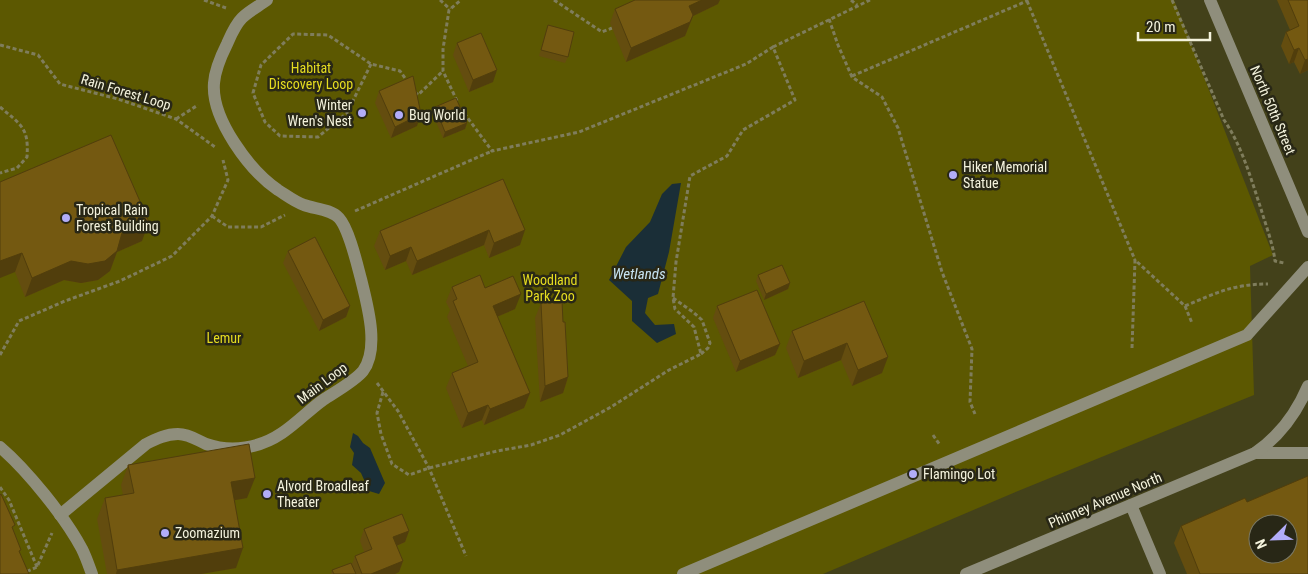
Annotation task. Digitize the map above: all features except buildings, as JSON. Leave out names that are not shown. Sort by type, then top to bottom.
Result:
[{"type":"street","points":[[266,0],[245,15],[237,24],[218,66],[214,83],[214,94],[219,112],[237,148],[250,164],[276,188],[303,205],[321,209],[340,218]]},
{"type":"street","name":"North 50th Street","points":[[1210,0],[1308,232]]},
{"type":"street","name":"Main Loop","points":[[60,515],[146,444],[157,438],[178,434],[222,448],[256,446],[269,441],[283,432],[320,402],[356,377],[366,366],[371,340],[370,320],[353,250],[340,218]]},
{"type":"street","points":[[683,574],[1247,335],[1308,267]]},
{"type":"street","name":"Phinney Avenue North","points":[[966,574],[1255,453],[1279,434],[1300,406],[1308,386]]},
{"type":"street","points":[[0,447],[16,462],[60,515],[82,549],[92,574]]},
{"type":"street","name":"Phinney Avenue North","points":[[1255,453],[1308,453]]},
{"type":"street","points":[[1131,505],[1160,574]]},
{"type":"path","points":[[440,0],[450,9]]},
{"type":"path","points":[[461,0],[450,9],[443,71],[459,106],[492,151]]},
{"type":"path","points":[[554,0],[602,32],[612,28]]},
{"type":"path","points":[[852,0],[857,5]]},
{"type":"path","points":[[340,218],[492,151],[579,132],[746,64],[773,47],[828,18],[870,0]]},
{"type":"path","points":[[1172,0],[1224,120],[1233,133],[1240,150],[1265,222],[1275,262],[1284,263]]},
{"type":"path","points":[[852,77],[1027,1],[1135,260],[1132,348]]},
{"type":"path","points":[[828,18],[852,77],[882,97],[898,128],[942,272],[972,349],[970,402],[975,414]]},
{"type":"path","points":[[371,64],[347,113],[318,137],[280,136],[264,124],[253,93],[261,65],[293,34],[328,35],[371,64],[400,71],[418,95]]},
{"type":"path","name":"Rain Forest Loop","points":[[0,45],[38,55],[60,84],[118,99],[176,119],[221,152],[228,180],[212,216],[172,256],[120,281],[65,301],[19,321],[0,355]]},
{"type":"path","points":[[701,354],[694,327],[675,309],[673,298],[676,262],[690,176],[727,156],[743,130],[795,100],[773,47]]},
{"type":"path","points":[[416,101],[418,95],[443,71]]},
{"type":"path","points":[[176,119],[214,94]]},
{"type":"path","points":[[0,107],[22,125],[28,139],[27,157],[17,168],[0,174]]},
{"type":"path","points":[[212,216],[228,227],[261,227],[303,205]]},
{"type":"path","points":[[1135,260],[1185,306],[1192,323]]},
{"type":"path","points":[[1185,306],[1230,288],[1248,284],[1276,284]]},
{"type":"path","points":[[383,392],[378,413],[381,434],[392,464],[409,475],[497,451],[531,445],[560,435],[611,407],[708,348],[710,343],[702,320],[673,298]]},
{"type":"path","points":[[366,366],[398,411],[429,468],[466,556]]},
{"type":"path","points":[[0,487],[9,500],[37,567]]},
{"type":"path","points":[[21,574],[37,567],[60,515]]},
{"type":"green space","name":"Woodland Park Zoo","points":[[0,0],[1174,0],[1273,255],[1250,266],[1254,395],[1018,491],[823,574],[0,574]]},
{"type":"water","name":"Wetlands","points":[[681,183],[669,252],[658,294],[648,298],[645,313],[655,325],[674,324],[676,334],[657,343],[632,321],[632,301],[609,280],[626,247],[650,222],[662,194],[672,184]]},
{"type":"water","points":[[353,433],[370,448],[385,483],[379,494],[369,491],[361,473],[352,465],[354,453],[350,447]]},
{"type":"place","name":"Winter Wren's Nest","points":[[362,113]]},
{"type":"place","name":"Bug World","points":[[399,115]]},
{"type":"place","name":"Hiker Memorial Statue","points":[[953,175]]},
{"type":"place","name":"Tropical Rain Forest Building","points":[[66,218]]},
{"type":"place","name":"Flamingo Lot","points":[[913,474]]},
{"type":"place","name":"Alvord Broadleaf Theater","points":[[267,494]]},
{"type":"place","name":"Zoomazium","points":[[165,533]]},
{"type":"park label","name":"Habitat Discovery Loop","points":[[311,76]]},
{"type":"park label","name":"Lemur","points":[[224,338]]}]
